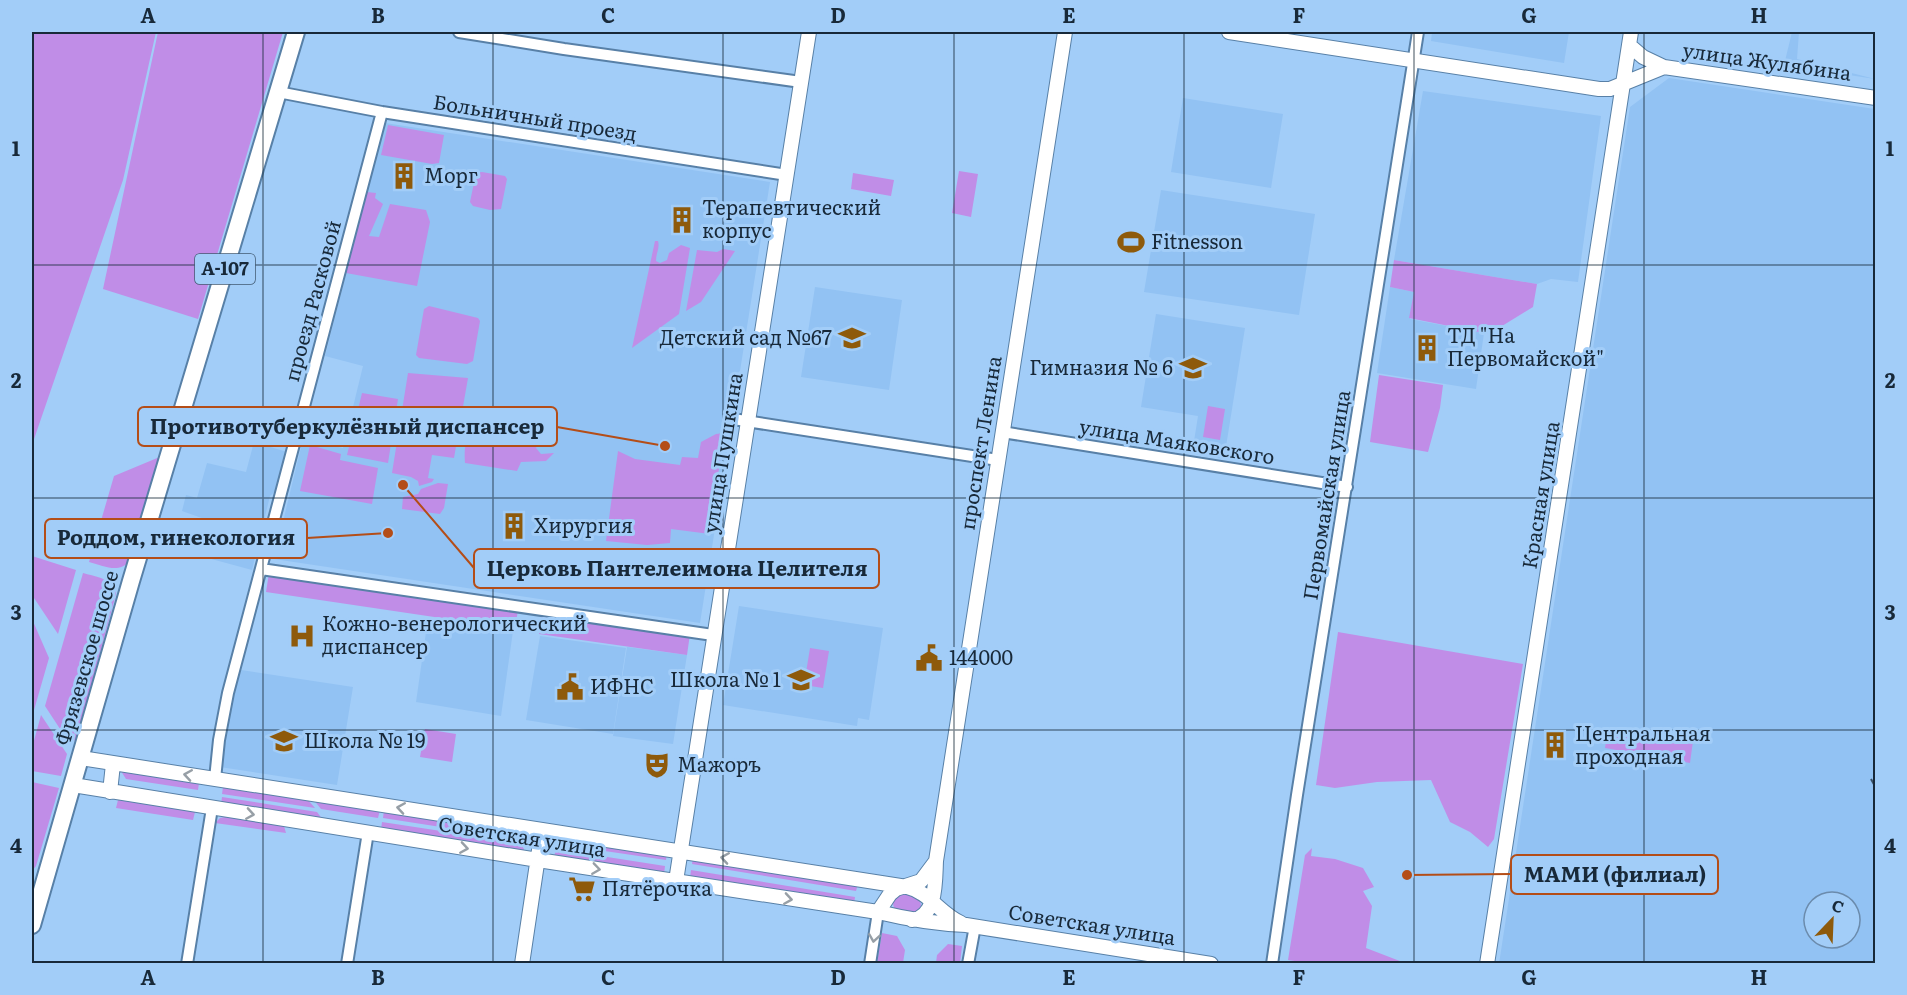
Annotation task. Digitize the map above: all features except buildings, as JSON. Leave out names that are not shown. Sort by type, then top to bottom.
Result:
[{"type":"highway","name":"А-107","points":[[278,92],[296,32]]},
{"type":"highway","name":"Фрязевское шоссе","points":[[32,925],[125,601],[278,92]]},
{"type":"main road","name":"улица Пушкина","points":[[676,881],[809,32]]},
{"type":"main road","name":"проспект Ленина","points":[[932,901],[936,861],[1065,32]]},
{"type":"main road","name":"улица Жулябина","points":[[1229,32],[1599,89],[1623,84],[1664,67],[1875,98]]},
{"type":"main road","points":[[1630,38],[1643,57],[1664,67]]},
{"type":"main road","name":"Красная улица","points":[[1487,963],[1630,38]]},
{"type":"main road","name":"Советская улица","points":[[81,758],[907,887]]},
{"type":"main road","points":[[110,792],[113,764]]},
{"type":"main road","name":"Советская улица","points":[[73,785],[878,912],[910,920],[970,926],[1211,963]]},
{"type":"main road","points":[[522,963],[542,830]]},
{"type":"main road","points":[[878,912],[881,904],[890,894],[896,889],[907,887],[923,879],[936,861]]},
{"type":"main road","points":[[907,887],[920,891],[932,901],[927,913],[918,919],[910,920]]},
{"type":"main road","points":[[890,894],[888,903],[892,916]]},
{"type":"main road","name":"Советская улица","points":[[932,901],[948,916],[970,926]]},
{"type":"street","points":[[459,32],[801,82]]},
{"type":"street","name":"Первомайская улица","points":[[1272,963],[1418,32]]},
{"type":"street","name":"Больничный проезд","points":[[278,92],[382,112],[787,175]]},
{"type":"street","name":"проезд Расковой","points":[[215,779],[222,718],[382,112]]},
{"type":"street","points":[[733,419],[998,460]]},
{"type":"street","name":"улица Маяковского","points":[[1002,432],[1347,487]]},
{"type":"street","points":[[261,569],[714,635]]},
{"type":"street","points":[[187,963],[212,808]]},
{"type":"street","points":[[347,963],[368,832]]},
{"type":"street","points":[[870,963],[878,912]]},
{"type":"street","points":[[968,963],[970,926]]},
{"type":"shaded area","points":[[32,32],[156,32],[123,180],[32,445]]},
{"type":"shaded area","points":[[158,32],[283,32],[198,319],[103,289]]},
{"type":"shaded area","points":[[1432,32],[1569,32],[1564,63],[1431,41]]},
{"type":"shaded area","points":[[1792,32],[1799,32],[1797,59],[1875,79],[1784,65]]},
{"type":"shaded area","points":[[1669,78],[1875,109],[1875,963],[1499,964],[1630,107]]},
{"type":"shaded area","points":[[1423,91],[1601,116],[1578,282],[1551,279],[1537,284],[1394,260]]},
{"type":"shaded area","points":[[1183,98],[1283,114],[1271,188],[1171,172]]},
{"type":"shaded area","points":[[385,123],[770,182],[700,623],[274,559],[303,439],[343,448],[363,366],[325,356]]},
{"type":"shaded area","points":[[388,125],[444,135],[439,163],[432,164],[381,155]]},
{"type":"shaded area","points":[[959,171],[978,174],[971,217],[952,213]]},
{"type":"shaded area","points":[[476,173],[505,176],[507,179],[501,209],[490,210],[473,206],[470,202]]},
{"type":"shaded area","points":[[853,173],[894,180],[891,196],[851,189]]},
{"type":"shaded area","points":[[1161,190],[1315,214],[1299,315],[1144,292]]},
{"type":"shaded area","points":[[367,192],[376,193],[375,198],[383,204],[369,236],[379,237],[390,204],[426,210],[430,222],[417,286],[346,273]]},
{"type":"shaded area","points":[[655,241],[658,241],[656,261],[660,263],[667,260],[669,253],[681,245],[690,248],[679,314],[632,348]]},
{"type":"shaded area","points":[[723,249],[735,251],[701,302],[686,311],[697,250],[717,252]]},
{"type":"shaded area","points":[[1394,260],[1537,284],[1533,307],[1489,334],[1409,318],[1414,292],[1390,287]]},
{"type":"shaded area","name":"Детский сад №67","points":[[815,287],[902,300],[889,390],[801,377]]},
{"type":"shaded area","points":[[1390,287],[1414,292],[1410,319],[1484,333],[1476,389],[1377,373]]},
{"type":"shaded area","points":[[429,306],[478,318],[480,321],[473,361],[467,364],[419,358],[416,355],[424,309]]},
{"type":"shaded area","name":"Гимназия № 6","points":[[1156,314],[1245,328],[1224,459],[1192,454],[1198,416],[1141,407]]},
{"type":"shaded area","points":[[408,373],[468,378],[454,458],[432,455],[428,478],[434,479],[432,482],[419,486],[418,481],[411,477],[392,473]]},
{"type":"shaded area","points":[[1379,375],[1443,385],[1440,408],[1428,452],[1370,442]]},
{"type":"shaded area","points":[[362,393],[398,399],[388,463],[347,455]]},
{"type":"shaded area","points":[[544,406],[552,409],[552,417],[544,421],[536,448],[541,454],[554,453],[546,461],[521,462],[517,471],[465,463],[468,435],[473,425],[483,417],[494,416],[502,408],[508,408],[507,415],[513,415]]},
{"type":"shaded area","points":[[1208,406],[1225,409],[1220,440],[1203,437]]},
{"type":"shaded area","points":[[724,433],[710,534],[671,529],[670,543],[647,545],[606,541],[618,451],[635,459],[680,465],[682,457],[698,458],[701,442],[716,434]]},
{"type":"shaded area","points":[[254,442],[287,452],[279,488],[270,496],[252,570],[204,557],[213,522],[182,511],[186,495],[197,498],[207,463],[246,472]]},
{"type":"shaded area","points":[[310,445],[341,454],[340,460],[378,468],[372,504],[300,491]]},
{"type":"shaded area","points":[[162,456],[130,561],[116,568],[89,562],[114,476]]},
{"type":"shaded area","points":[[438,483],[448,484],[444,508],[440,514],[402,509],[403,497],[418,494],[421,489]]},
{"type":"shaded area","points":[[32,556],[76,570],[58,634],[32,595]]},
{"type":"shaded area","points":[[83,573],[107,581],[116,594],[76,741],[64,735],[45,706]]},
{"type":"shaded area","points":[[269,573],[518,610],[515,629],[266,592]]},
{"type":"shaded area","name":"Школа № 1","points":[[739,606],[883,628],[869,720],[858,718],[857,726],[723,705]]},
{"type":"shaded area","points":[[542,614],[690,634],[687,655],[539,634]]},
{"type":"shaded area","points":[[428,618],[513,631],[501,716],[416,702]]},
{"type":"shaded area","points":[[32,619],[49,658],[32,717]]},
{"type":"shaded area","points":[[1338,632],[1523,664],[1494,839],[1488,847],[1470,832],[1450,822],[1431,780],[1377,782],[1335,788],[1316,785]]},
{"type":"shaded area","points":[[540,636],[626,648],[613,734],[526,720]]},
{"type":"shaded area","points":[[627,647],[687,655],[673,744],[613,736]]},
{"type":"shaded area","points":[[810,648],[829,651],[823,688],[804,685]]},
{"type":"shaded area","name":"Школа № 19","points":[[241,670],[353,687],[337,785],[220,767],[229,714]]},
{"type":"shaded area","points":[[41,715],[67,754],[61,776],[32,771],[32,748]]},
{"type":"shaded area","points":[[1608,728],[1693,741],[1690,763],[1605,748]]},
{"type":"shaded area","points":[[425,729],[456,734],[452,762],[420,757]]},
{"type":"shaded area","points":[[121,771],[199,783],[198,790],[126,779]]},
{"type":"shaded area","points":[[32,782],[59,788],[36,866],[32,871]]},
{"type":"shaded area","points":[[223,787],[307,799],[315,808],[222,794]]},
{"type":"shaded area","points":[[222,797],[317,812],[323,820],[221,805]]},
{"type":"shaded area","points":[[313,799],[380,810],[378,818],[321,809]]},
{"type":"shaded area","points":[[118,800],[195,812],[193,820],[116,808]]},
{"type":"shaded area","points":[[384,810],[504,829],[512,838],[383,818]]},
{"type":"shaded area","points":[[225,817],[284,826],[286,833],[215,823]]},
{"type":"shaded area","points":[[382,822],[520,843],[524,853],[381,830]]},
{"type":"shaded area","points":[[558,837],[667,853],[666,860],[557,844]]},
{"type":"shaded area","points":[[1312,848],[1311,856],[1335,859],[1363,868],[1374,887],[1363,891],[1372,906],[1366,948],[1405,963],[1315,964],[1288,960],[1305,855]]},
{"type":"shaded area","points":[[556,849],[665,866],[664,874],[554,857]]},
{"type":"shaded area","points":[[693,857],[858,884],[856,891],[692,864]]},
{"type":"shaded area","points":[[691,870],[855,897],[854,904],[690,878]]},
{"type":"shaded area","points":[[898,894],[918,899],[921,906],[919,910],[914,914],[895,909],[893,903]]},
{"type":"shaded area","points":[[882,933],[897,936],[905,950],[903,963],[877,963]]},
{"type":"shaded area","points":[[948,944],[962,946],[960,963],[936,963],[937,955]]},
{"type":"railway","points":[[1871,779],[1876,788]]},
{"type":"place","name":"Морг","points":[[404,176]]},
{"type":"place","name":"Терапевтический корпус","points":[[682,220]]},
{"type":"place","name":"Fitnesson","points":[[1131,242]]},
{"type":"place","name":"Детский сад №67","points":[[852,338]]},
{"type":"place","name":"ТД \"На Первомайской\"","points":[[1427,348]]},
{"type":"place","name":"Гимназия № 6","points":[[1193,368]]},
{"type":"place","name":"Противотуберкулёзный диспансер","points":[[665,446]]},
{"type":"place","name":"Церковь Пантелеимона Целителя","points":[[403,485]]},
{"type":"place","name":"Хирургия","points":[[514,526]]},
{"type":"place","name":"Роддом, гинекология","points":[[388,533]]},
{"type":"place","name":"Кожно-венерологический диспансер","points":[[302,636]]},
{"type":"place","name":"144000","points":[[929,658]]},
{"type":"place","name":"Школа № 1","points":[[801,680]]},
{"type":"place","name":"ИФНС","points":[[570,687]]},
{"type":"place","name":"Школа № 19","points":[[284,741]]},
{"type":"place","name":"Центральная проходная","points":[[1555,745]]},
{"type":"place","name":"Мажоръ","points":[[657,765]]},
{"type":"place","name":"МАМИ (филиал)","points":[[1407,875]]},
{"type":"place","name":"Пятёрочка","points":[[582,889]]}]
